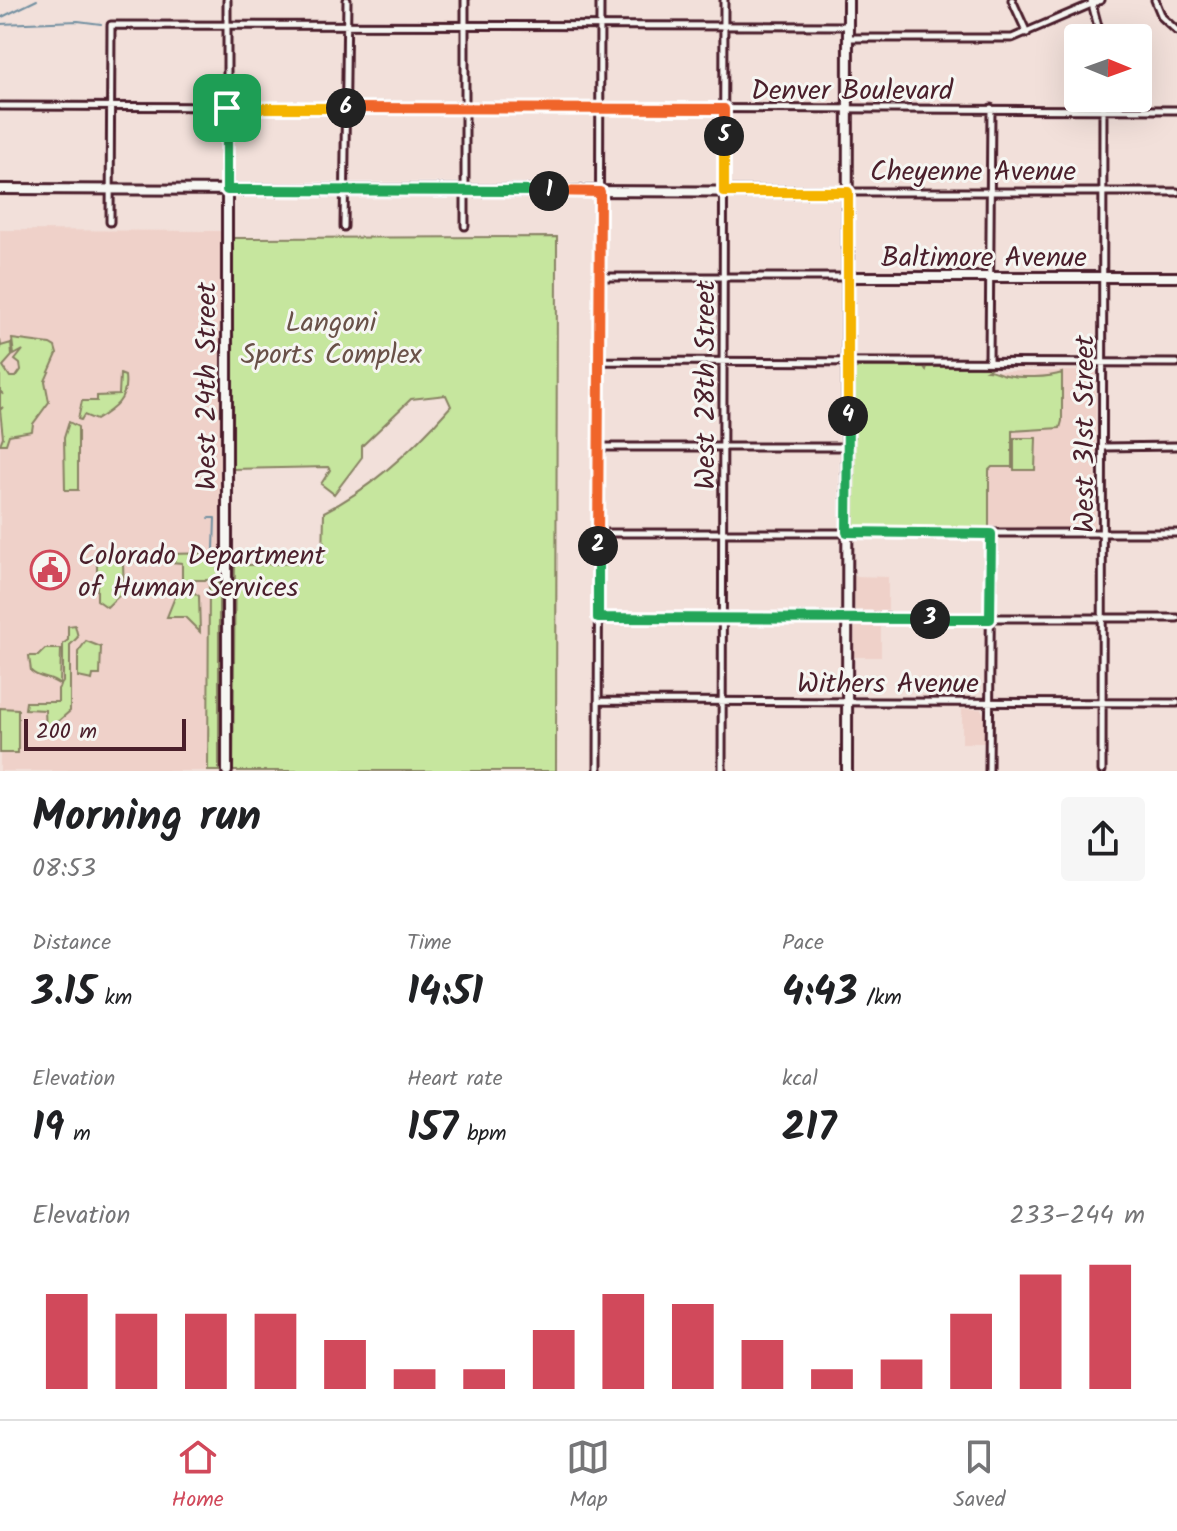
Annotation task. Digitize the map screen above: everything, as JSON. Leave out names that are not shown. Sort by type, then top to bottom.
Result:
[{"type":"street","name":"West 24th Street","points":[[227,0],[227,771]]},
{"type":"street","points":[[344,227],[347,0]]},
{"type":"street","points":[[465,0],[465,226]]},
{"type":"street","points":[[598,771],[600,0]]},
{"type":"street","name":"West 28th Street","points":[[722,771],[724,0]]},
{"type":"street","points":[[847,771],[848,0]]},
{"type":"street","points":[[1012,0],[1027,33]]},
{"type":"street","points":[[848,38],[1003,39],[1027,33],[1101,0]]},
{"type":"street","points":[[1155,0],[1162,17],[1177,31]]},
{"type":"street","points":[[1092,2],[1098,24]]},
{"type":"street","points":[[110,222],[111,25],[848,26]]},
{"type":"street","name":"Denver Boulevard","points":[[0,106],[1064,109]]},
{"type":"street","points":[[989,362],[991,108]]},
{"type":"street","name":"Denver Boulevard","points":[[1152,110],[1177,110]]},
{"type":"street","name":"West 31st Street","points":[[1102,771],[1103,112]]},
{"type":"street","name":"Cheyenne Avenue","points":[[0,189],[1177,192]]},
{"type":"street","name":"Baltimore Avenue","points":[[600,277],[1177,277]]},
{"type":"street","points":[[599,361],[1177,363]]},
{"type":"street","points":[[1103,447],[1177,446]]},
{"type":"street","points":[[598,447],[848,447]]},
{"type":"street","points":[[598,533],[1177,533]]},
{"type":"street","points":[[989,771],[991,534]]},
{"type":"street","points":[[598,618],[1177,618]]},
{"type":"street","name":"Withers Avenue","points":[[598,701],[1177,703]]},
{"type":"shaded area","points":[[0,230],[222,231],[220,771],[0,771]]},
{"type":"shaded area","points":[[990,371],[1096,371],[1095,529],[989,529]]},
{"type":"shaded area","points":[[854,576],[888,577],[888,611],[855,610]]},
{"type":"shaded area","points":[[855,624],[881,624],[881,657],[854,657]]},
{"type":"shaded area","points":[[962,709],[981,709],[984,714],[984,743],[962,743]]},
{"type":"green space","name":"Langoni Sports Complex","points":[[557,237],[556,771],[233,771],[235,560],[247,560],[248,565],[323,562],[324,512],[360,491],[393,465],[451,406],[446,395],[411,399],[362,446],[362,457],[334,494],[321,484],[330,470],[328,467],[233,469],[233,238]]},
{"type":"green space","points":[[12,339],[50,344],[57,354],[45,381],[49,402],[33,424],[32,431],[9,435],[6,444],[0,444],[3,437],[0,410],[3,407],[0,409],[0,392],[4,395],[0,391],[0,340],[1,346],[11,343],[12,356],[3,366],[10,377],[16,377],[21,370],[15,360],[23,350],[14,355]]},
{"type":"green space","points":[[858,367],[924,367],[926,370],[927,367],[992,367],[987,370],[1027,377],[1062,373],[1062,421],[1060,428],[1012,431],[1012,467],[992,467],[989,470],[989,529],[853,529],[854,370]]},
{"type":"green space","points":[[120,374],[125,376],[125,384],[118,403],[96,420],[84,415],[81,420],[78,419],[82,401],[97,401],[97,396],[119,395]]},
{"type":"green space","points":[[69,422],[78,427],[78,490],[65,490],[64,438]]},
{"type":"green space","points":[[1014,438],[1036,438],[1035,470],[1014,470]]},
{"type":"green space","points":[[106,553],[133,555],[133,563],[123,563],[124,591],[107,607],[97,600],[97,561]]},
{"type":"green space","points":[[217,553],[219,771],[208,771],[209,580],[182,580],[182,563],[159,561],[157,557]]},
{"type":"green space","points":[[177,592],[193,592],[199,596],[200,632],[185,617],[167,617]]},
{"type":"green space","points":[[75,625],[78,637],[70,645],[70,711],[46,732],[45,710],[25,709],[26,702],[58,702],[58,689],[63,682],[63,644],[68,640],[68,626]]},
{"type":"green space","points":[[86,641],[101,647],[100,675],[93,675],[92,680],[78,677],[78,652]]},
{"type":"green space","points":[[45,649],[61,649],[60,685],[31,671],[29,656],[38,656]]},
{"type":"green space","points":[[0,708],[18,709],[18,753],[0,753]]},
{"type":"waterway","points":[[0,18],[37,0]]},
{"type":"waterway","points":[[0,24],[78,21],[101,24]]},
{"type":"waterway","points":[[209,518],[215,518],[214,550]]},
{"type":"waterway","points":[[213,566],[214,555]]},
{"type":"place","name":"Colorado Department of Human Services","points":[[50,570]]},
{"type":"route","points":[[227,108],[724,109],[724,192],[848,192],[847,532],[991,534],[990,619],[598,618],[600,192],[227,190],[227,108]]}]
